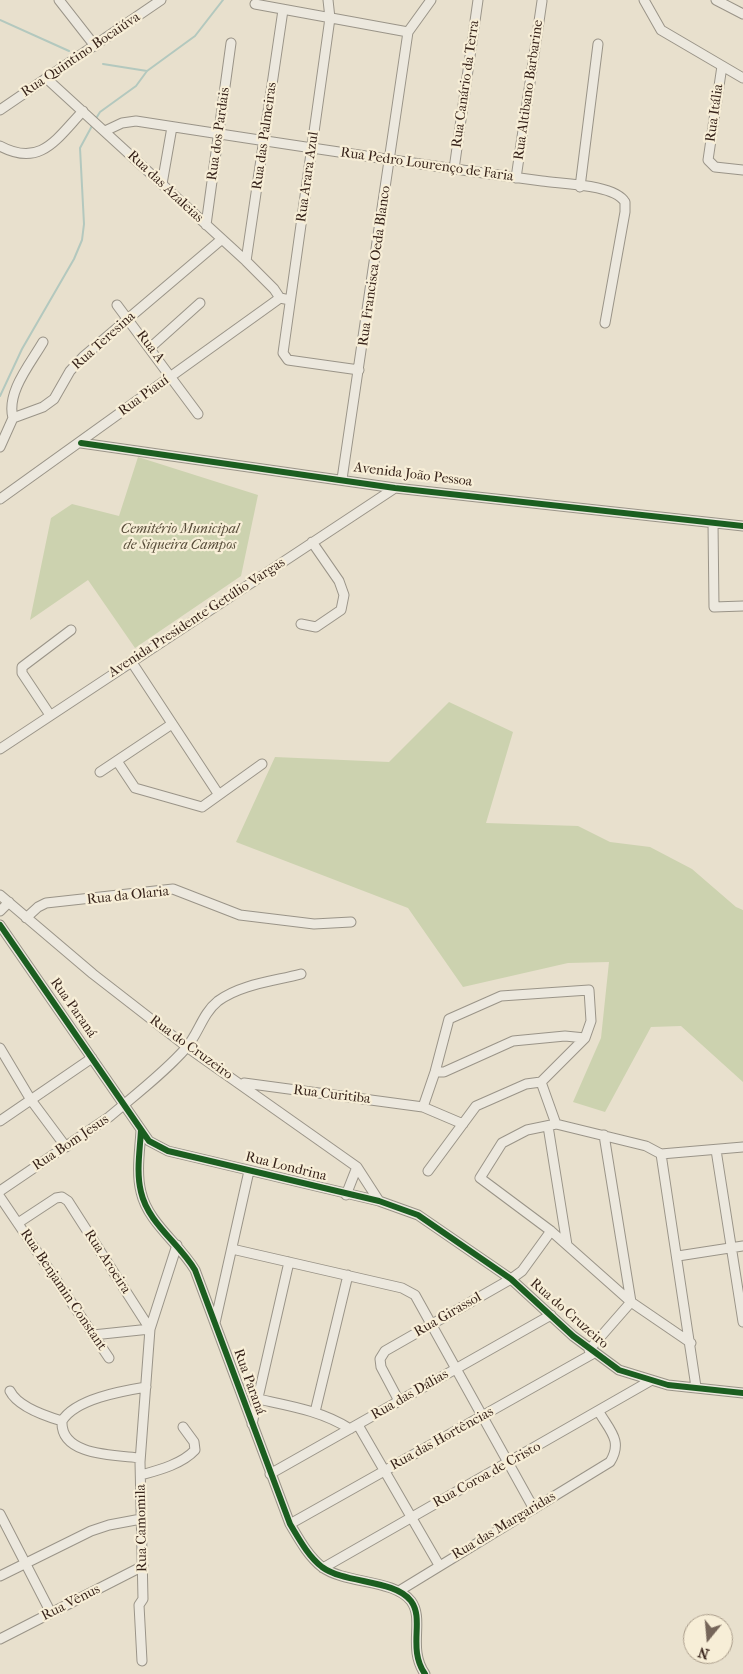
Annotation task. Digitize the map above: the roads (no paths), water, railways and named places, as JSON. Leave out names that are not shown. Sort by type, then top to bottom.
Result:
[{"type":"street","points":[[59,0],[95,46]]},
{"type":"street","name":"Rua Quintino Bocaiúva","points":[[0,110],[161,0]]},
{"type":"street","name":"Rua Arara Azul","points":[[328,0],[330,18],[313,149],[285,299],[283,353],[288,360],[359,370]]},
{"type":"street","name":"Rua Francisca Oeda Blanco","points":[[342,480],[408,32],[431,0]]},
{"type":"street","name":"Rua Canário da Terra","points":[[454,168],[478,0]]},
{"type":"street","points":[[644,0],[650,14],[661,30],[743,78]]},
{"type":"street","points":[[650,14],[651,0]]},
{"type":"street","points":[[716,0],[743,14]]},
{"type":"street","name":"Rua Altibano Barbarine","points":[[516,178],[542,1]]},
{"type":"street","points":[[255,4],[408,32]]},
{"type":"street","name":"Rua das Palmeiras","points":[[246,261],[284,10]]},
{"type":"street","name":"Rua dos Pardais","points":[[206,224],[231,43]]},
{"type":"street","points":[[580,186],[598,44]]},
{"type":"street","name":"Rua Itália","points":[[722,66],[708,160],[715,167],[743,170]]},
{"type":"street","name":"Rua das Azaleias","points":[[46,78],[285,299]]},
{"type":"street","points":[[0,146],[15,154],[29,154],[40,151],[53,143],[86,114]]},
{"type":"street","name":"Rua Pedro Lourenço de Faria","points":[[102,129],[122,122],[136,121],[313,149],[614,192],[625,202],[605,323]]},
{"type":"street","points":[[162,184],[172,127]]},
{"type":"street","name":"Rua Teresina","points":[[12,418],[43,407],[54,399],[70,371],[127,318],[222,239]]},
{"type":"street","name":"Rua Piauí","points":[[0,499],[81,443],[172,376],[285,299]]},
{"type":"street","points":[[150,347],[200,303]]},
{"type":"street","name":"Rua A","points":[[117,305],[172,376],[198,414]]},
{"type":"street","points":[[0,447],[12,418],[10,407],[16,390],[44,342]]},
{"type":"street","name":"Avenida João Pessoa","points":[[81,443],[394,488],[743,526]]},
{"type":"street","name":"Avenida Presidente Getúlio Vargas","points":[[0,749],[394,488]]},
{"type":"street","points":[[713,523],[714,607],[743,606]]},
{"type":"street","points":[[301,624],[316,627],[341,610],[344,595],[339,581],[312,542]]},
{"type":"street","points":[[50,715],[21,670],[23,664],[71,630]]},
{"type":"street","points":[[131,662],[219,796]]},
{"type":"street","points":[[100,772],[172,724]]},
{"type":"street","points":[[117,760],[136,788],[202,807],[262,764]]},
{"type":"street","name":"Rua da Olaria","points":[[26,918],[38,907],[46,903],[173,889],[240,915],[314,924],[351,922]]},
{"type":"street","name":"Rua do Cruzeiro","points":[[0,895],[92,974],[187,1047],[241,1083],[357,1167],[379,1201]]},
{"type":"street","points":[[0,911],[8,902]]},
{"type":"street","name":"Rua Paraná","points":[[0,925],[149,1142]]},
{"type":"street","name":"Rua Bom Jesus","points":[[0,1190],[66,1147],[124,1104],[187,1047],[203,1016],[218,1001],[240,989],[302,974]]},
{"type":"street","points":[[423,1107],[435,1072],[449,1019],[502,996],[589,990],[591,1021],[585,1038],[541,1082],[526,1084],[476,1106],[428,1171]]},
{"type":"street","points":[[435,1072],[444,1072],[513,1041],[565,1036],[585,1038]]},
{"type":"street","points":[[0,1049],[31,1100],[66,1147]]},
{"type":"street","points":[[0,1121],[92,1058]]},
{"type":"street","points":[[541,1082],[552,1125],[567,1245]]},
{"type":"street","name":"Rua Curitiba","points":[[241,1083],[423,1107],[463,1124]]},
{"type":"street","points":[[691,1343],[632,1302],[552,1231],[480,1178],[502,1143],[527,1130],[552,1125],[604,1135],[646,1146],[662,1154],[743,1147]]},
{"type":"street","name":"Rua Paraná","points":[[141,1130],[139,1179],[140,1192],[146,1208],[195,1270],[290,1524],[302,1545],[323,1568]]},
{"type":"street","points":[[604,1135],[632,1302]]},
{"type":"street","name":"Rua Londrina","points":[[149,1142],[168,1152],[346,1195],[379,1201],[418,1215]]},
{"type":"street","points":[[716,1150],[743,1322]]},
{"type":"street","points":[[662,1154],[696,1387]]},
{"type":"street","points":[[346,1195],[357,1167]]},
{"type":"street","points":[[215,1323],[249,1171]]},
{"type":"street","name":"Rua Benjamin Constant","points":[[0,1197],[109,1358]]},
{"type":"street","name":"Rua Aroeira","points":[[18,1224],[56,1198],[62,1197],[68,1201],[150,1329]]},
{"type":"street","name":"Rua do Cruzeiro","points":[[418,1215],[511,1279],[591,1352],[619,1370],[650,1381],[743,1393]]},
{"type":"street","name":"Rua Girassol","points":[[398,1401],[381,1367],[380,1358],[385,1352],[430,1324],[511,1279],[522,1271],[552,1231]]},
{"type":"street","name":"Rua Camomila","points":[[142,1661],[139,1605],[143,1599],[140,1458],[150,1329],[177,1245]]},
{"type":"street","points":[[678,1256],[743,1246]]},
{"type":"street","points":[[232,1249],[402,1288],[414,1295],[534,1509]]},
{"type":"street","points":[[252,1424],[289,1262]]},
{"type":"street","points":[[315,1412],[348,1275]]},
{"type":"street","name":"Rua das Hortências","points":[[290,1524],[386,1471],[591,1352],[632,1302]]},
{"type":"street","name":"Rua das Dálias","points":[[270,1474],[551,1315]]},
{"type":"street","points":[[93,1335],[150,1329]]},
{"type":"street","name":"Rua Coroa de Cristo","points":[[323,1568],[599,1412],[650,1381]]},
{"type":"street","points":[[140,1458],[106,1454],[72,1444],[63,1433],[62,1421],[67,1412],[74,1408],[108,1395],[146,1387]]},
{"type":"street","points":[[10,1391],[18,1401],[45,1415],[62,1421]]},
{"type":"street","points":[[258,1399],[315,1412],[337,1421],[350,1430]]},
{"type":"street","name":"Rua das Margaridas","points":[[398,1591],[610,1462],[616,1452],[616,1442],[599,1412]]},
{"type":"street","points":[[358,1425],[439,1565]]},
{"type":"street","points":[[140,1475],[166,1468],[190,1456],[195,1450],[194,1442],[183,1427]]},
{"type":"street","points":[[1,1514],[51,1613]]},
{"type":"street","points":[[0,1576],[91,1531],[109,1525],[141,1519]]},
{"type":"street","name":"Rua Vênus","points":[[0,1639],[143,1566]]},
{"type":"street","points":[[323,1568],[398,1591],[411,1601],[417,1614],[416,1653],[425,1674]]},
{"type":"waterway","points":[[95,120],[100,112],[136,86],[147,71],[195,36],[223,0]]},
{"type":"waterway","points":[[0,20],[69,51]]},
{"type":"waterway","points":[[103,64],[147,71]]},
{"type":"waterway","points":[[0,396],[22,349],[74,259],[82,240],[84,224],[80,148],[93,124]]},
{"type":"park label","name":"Cemitério Municipal de Siqueira Campos","points":[[180,538]]}]
